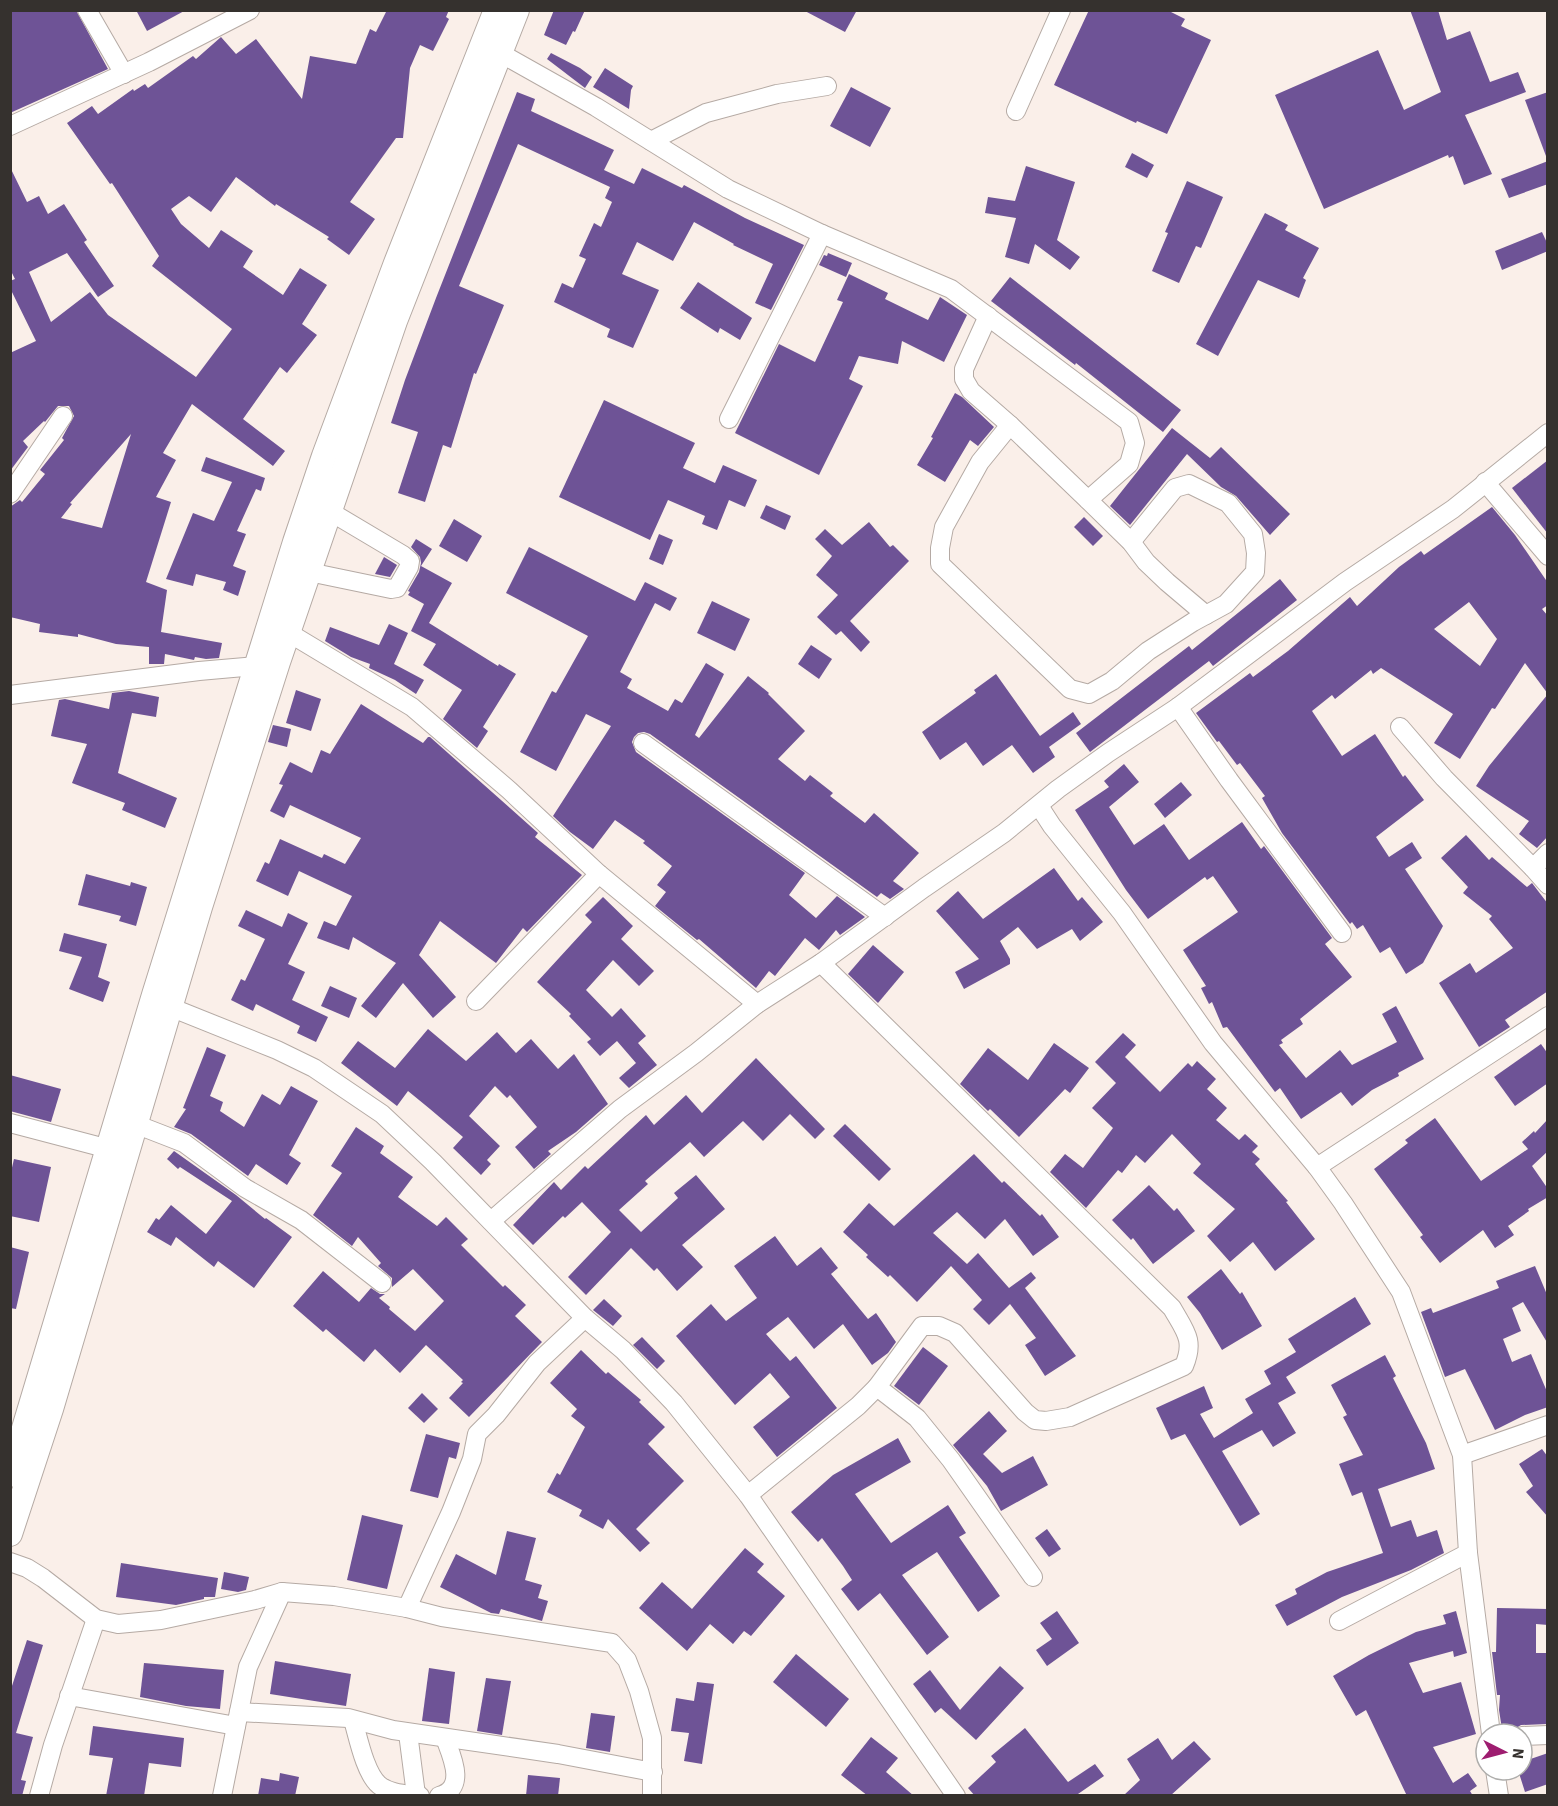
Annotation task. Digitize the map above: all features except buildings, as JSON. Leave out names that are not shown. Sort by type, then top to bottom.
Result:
[{"type":"main road","points":[[10,1534],[109,1149],[154,995],[257,666],[324,456],[400,253],[496,10]]},
{"type":"main road","points":[[10,1475],[52,1373],[135,1124],[200,907],[289,633],[395,321],[517,10]]},
{"type":"street","points":[[87,10],[124,74]]},
{"type":"street","points":[[10,126],[124,74],[250,10]]},
{"type":"street","points":[[1016,111],[1061,10]]},
{"type":"street","points":[[500,53],[596,107],[729,189],[822,234],[951,289],[1129,422],[1135,443],[1129,464],[1089,500]]},
{"type":"street","points":[[651,141],[706,113],[777,94],[827,86]]},
{"type":"street","points":[[729,420],[822,234]]},
{"type":"street","points":[[988,316],[964,369],[964,380],[971,391],[1089,500],[1167,582],[1206,615]]},
{"type":"street","points":[[10,494],[63,416]]},
{"type":"street","points":[[1010,425],[980,462],[944,527],[940,564],[1070,689],[1089,694],[1112,681],[1148,651],[1226,604],[1255,572],[1256,553],[1253,534],[1228,503],[1189,484],[1175,488],[1131,542]]},
{"type":"street","points":[[491,1221],[620,1108],[696,1053],[757,1004],[821,963],[1039,806],[1058,789],[1108,753],[1178,707],[1345,582],[1453,509],[1548,434]]},
{"type":"street","points":[[1485,482],[1548,556]]},
{"type":"street","points":[[309,572],[391,589],[397,588],[409,567],[410,561],[403,555],[329,512]]},
{"type":"street","points":[[289,633],[412,707],[509,790],[599,874],[757,1004]]},
{"type":"street","points":[[10,695],[257,666]]},
{"type":"street","points":[[1178,707],[1342,933]]},
{"type":"street","points":[[1400,727],[1444,778],[1548,885]]},
{"type":"street","points":[[643,743],[885,916]]},
{"type":"street","points":[[1039,806],[1052,826],[1122,913],[1213,1043],[1317,1167],[1401,1292],[1462,1455],[1468,1553],[1489,1722]]},
{"type":"street","points":[[1533,868],[1548,853]]},
{"type":"street","points":[[476,1001],[599,874]]},
{"type":"street","points":[[748,1495],[858,1406],[877,1387],[922,1326],[939,1326],[955,1333],[1025,1412],[1035,1420],[1046,1421],[1070,1417],[1184,1366],[1190,1353],[1190,1339],[1172,1308],[821,963]]},
{"type":"street","points":[[170,1006],[277,1050],[314,1068],[382,1114],[433,1162],[585,1318],[623,1350],[674,1403],[748,1495],[956,1796]]},
{"type":"street","points":[[1317,1167],[1548,1016]]},
{"type":"street","points":[[10,1123],[109,1149]]},
{"type":"street","points":[[135,1124],[184,1143],[245,1188],[301,1220],[382,1282]]},
{"type":"street","points":[[407,1608],[451,1512],[472,1459],[477,1434],[496,1415],[537,1363],[585,1318]]},
{"type":"street","points":[[877,1387],[917,1418],[951,1460],[1033,1577]]},
{"type":"street","points":[[1462,1455],[1548,1425]]},
{"type":"street","points":[[1339,1622],[1468,1553]]},
{"type":"street","points":[[10,1562],[43,1578],[96,1619],[118,1624],[161,1620],[282,1592],[334,1596],[407,1608],[442,1617],[612,1643],[627,1660],[639,1691],[652,1738],[652,1796]]},
{"type":"street","points":[[222,1796],[248,1667],[282,1592]]},
{"type":"street","points":[[39,1796],[69,1696],[96,1619]]},
{"type":"street","points":[[69,1696],[237,1719],[332,1716],[408,1733],[558,1754],[653,1772]]},
{"type":"street","points":[[353,1720],[369,1771],[379,1785],[391,1791],[420,1796]]},
{"type":"street","points":[[408,1733],[416,1795]]},
{"type":"street","points":[[439,1796],[446,1794],[454,1784],[456,1768],[445,1738]]}]
